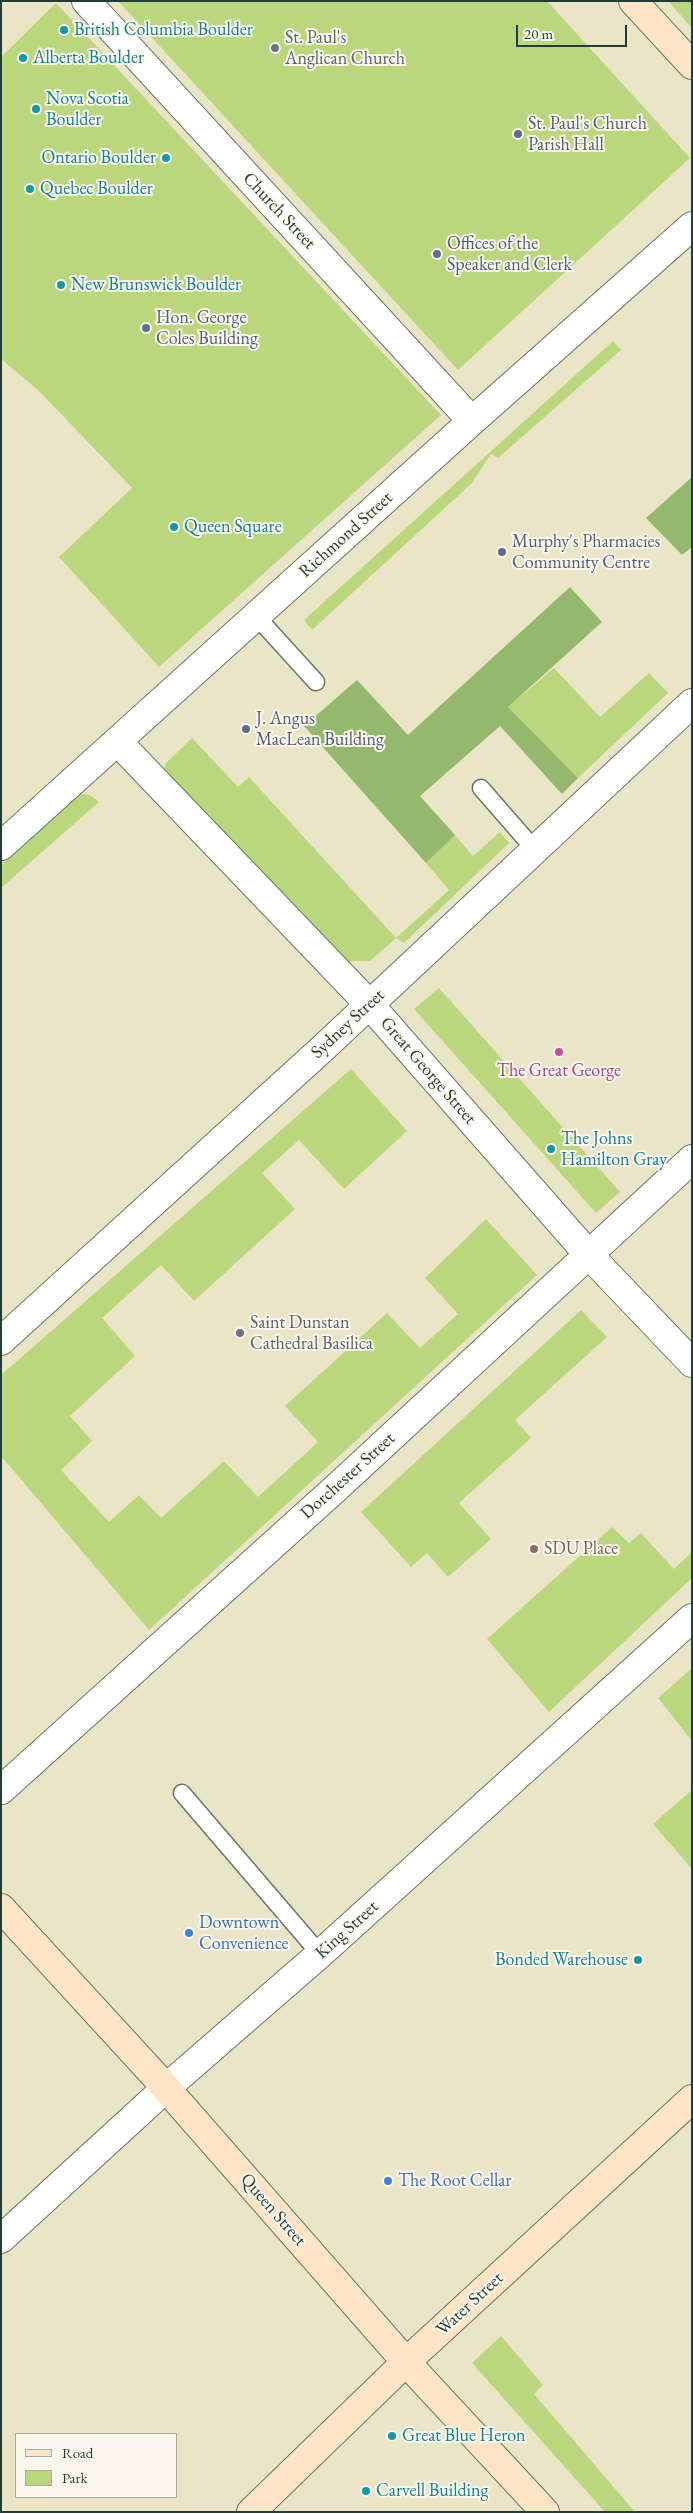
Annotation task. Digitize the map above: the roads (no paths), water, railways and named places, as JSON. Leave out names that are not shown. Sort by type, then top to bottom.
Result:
[{"type":"street","name":"Church Street","points":[[86,1],[472,421]]},
{"type":"street","points":[[633,1],[692,65]]},
{"type":"street","name":"Richmond Street","points":[[1,846],[472,421],[692,226]]},
{"type":"street","name":"Sydney Street","points":[[1,1341],[369,1004],[692,703]]},
{"type":"street","name":"Great George Street","points":[[118,742],[369,1004],[589,1255],[692,1363]]},
{"type":"street","name":"Dorchester Street","points":[[1,1790],[328,1496],[692,1159]]},
{"type":"street","name":"King Street","points":[[1,2240],[166,2088],[320,1954],[692,1618]]},
{"type":"street","name":"Queen Street","points":[[1,1908],[166,2088],[406,2362],[545,2512]]},
{"type":"street","name":"Water Street","points":[[250,2512],[406,2362],[692,2099]]},
{"type":"lane","points":[[256,616],[316,682]]},
{"type":"lane","points":[[481,788],[535,850]]},
{"type":"lane","points":[[182,1793],[320,1954]]},
{"type":"place","name":"British Columbia Boulder","points":[[64,30]]},
{"type":"place","name":"St. Paul's Anglican Church","points":[[275,48]]},
{"type":"place","name":"Alberta Boulder","points":[[23,58]]},
{"type":"place","name":"Nova Scotia Boulder","points":[[36,109]]},
{"type":"place","name":"St. Paul's Church Parish Hall","points":[[518,134]]},
{"type":"place","name":"Ontario Boulder","points":[[166,158]]},
{"type":"place","name":"Quebec Boulder","points":[[30,189]]},
{"type":"place","name":"Offices of the Speaker and Clerk","points":[[437,254]]},
{"type":"place","name":"New Brunswick Boulder","points":[[61,285]]},
{"type":"place","name":"Hon. George Coles Building","points":[[146,328]]},
{"type":"place","name":"Queen Square","points":[[174,527]]},
{"type":"place","name":"Murphy's Pharmacies Community Centre","points":[[502,552]]},
{"type":"place","name":"J. Angus MacLean Building","points":[[246,729]]},
{"type":"place","name":"The Great George","points":[[559,1052]]},
{"type":"place","name":"The Johns Hamilton Gray","points":[[551,1149]]},
{"type":"place","name":"Saint Dunstan Cathedral Basilica","points":[[240,1333]]},
{"type":"place","name":"SDU Place","points":[[534,1549]]},
{"type":"place","name":"Downtown Convenience","points":[[189,1933]]},
{"type":"place","name":"Bonded Warehouse","points":[[638,1960]]},
{"type":"place","name":"The Root Cellar","points":[[388,2181]]},
{"type":"place","name":"Great Blue Heron","points":[[392,2436]]},
{"type":"place","name":"Carvell Building","points":[[366,2491]]}]
